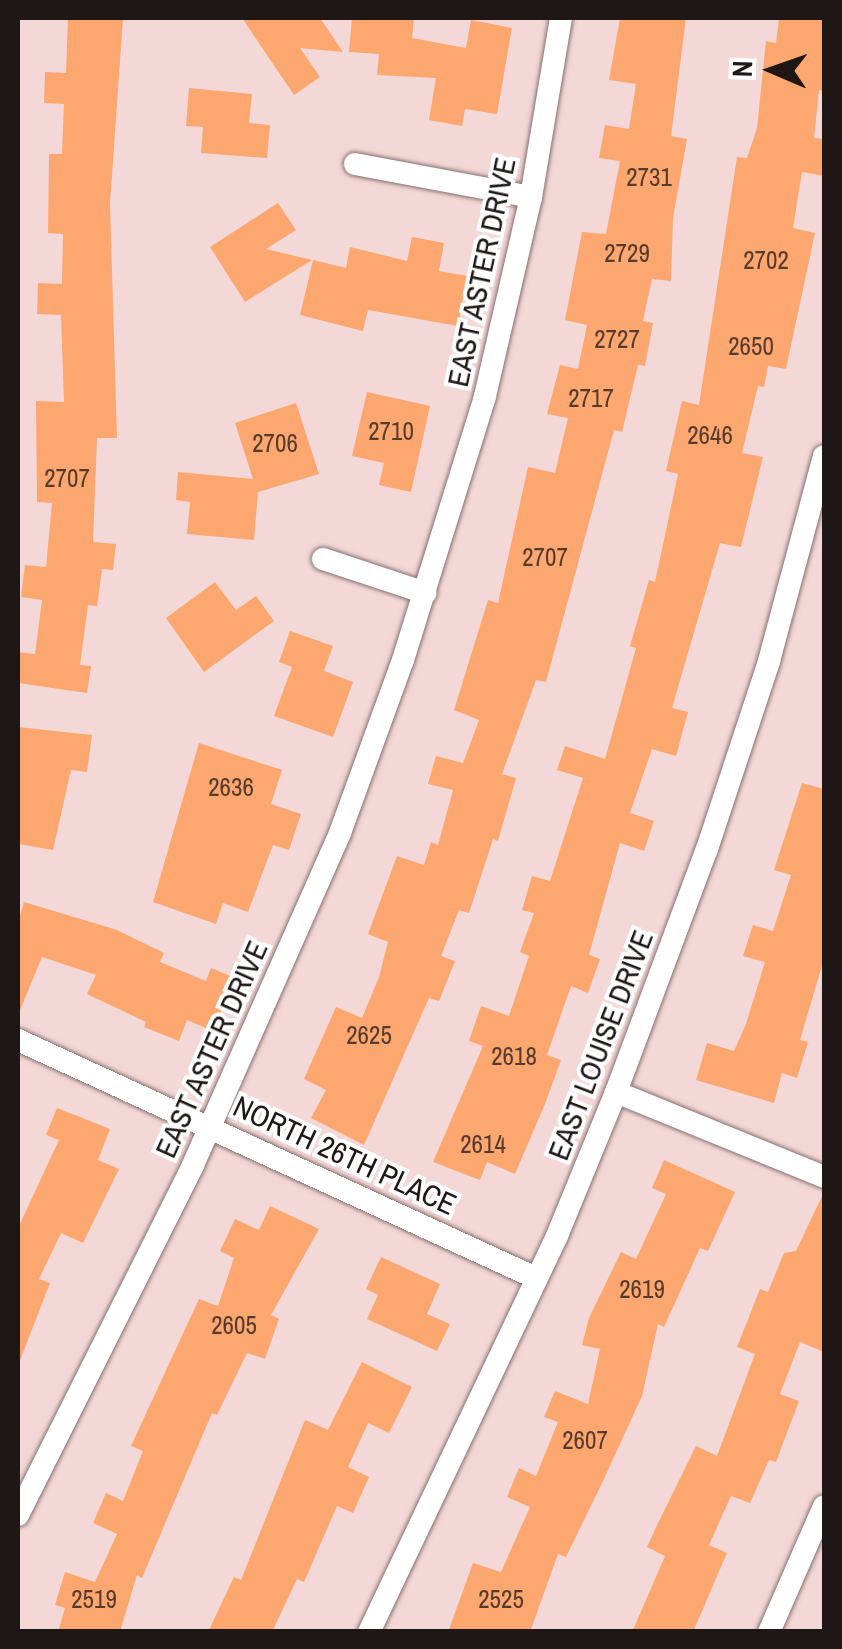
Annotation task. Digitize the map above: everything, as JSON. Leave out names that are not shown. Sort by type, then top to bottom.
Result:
[{"type":"street","name":"EAST ASTER DRIVE","points":[[18,1515],[211,1125],[340,832],[426,593],[485,396],[530,197],[561,18]]},
{"type":"street","points":[[354,164],[530,197]]},
{"type":"street","name":"EAST LOUISE DRIVE","points":[[368,1632],[536,1278],[616,1092],[707,849],[768,661],[824,456]]},
{"type":"street","points":[[323,559],[426,593]]},
{"type":"street","name":"NORTH 26TH PLACE","points":[[18,1040],[211,1125],[536,1278]]},
{"type":"street","points":[[616,1092],[824,1177]]},
{"type":"street","points":[[769,1632],[824,1506]]},
{"type":"building","points":[[68,18],[123,18],[110,204],[117,438],[97,438],[93,542],[116,544],[113,570],[102,569],[97,606],[88,605],[80,665],[91,666],[87,693],[18,683],[18,652],[35,654],[42,600],[21,597],[25,565],[46,567],[52,503],[37,502],[36,401],[64,402],[61,315],[37,314],[38,283],[62,284],[63,234],[48,233],[49,154],[62,154],[64,104],[44,103],[45,72],[66,73]]},
{"type":"building","points":[[242,18],[320,18],[343,52],[300,48],[320,77],[294,95]]},
{"type":"building","points":[[352,18],[414,18],[412,38],[466,48],[471,20],[512,28],[497,114],[465,109],[462,126],[429,120],[436,78],[377,75],[379,54],[349,52]]},
{"type":"building","points":[[620,18],[686,18],[671,136],[687,139],[673,218],[671,281],[652,279],[643,321],[653,323],[645,366],[638,365],[622,432],[614,430],[546,682],[536,680],[502,774],[516,778],[498,841],[493,839],[469,913],[459,910],[441,956],[455,961],[439,1001],[429,998],[364,1145],[311,1118],[326,1090],[304,1079],[336,1007],[362,1018],[388,942],[368,934],[397,856],[424,865],[431,842],[438,845],[453,790],[428,784],[436,756],[463,763],[479,720],[454,710],[488,600],[498,603],[528,467],[555,473],[568,418],[547,414],[560,365],[578,369],[587,325],[565,320],[582,232],[606,234],[620,161],[599,158],[605,125],[629,129],[636,84],[609,80]]},
{"type":"building","points":[[779,18],[824,18],[824,91],[819,90],[814,138],[824,139],[824,176],[802,172],[793,228],[815,233],[786,369],[768,366],[764,387],[758,386],[742,453],[763,457],[741,547],[720,543],[672,708],[688,712],[676,756],[652,749],[630,813],[654,821],[644,851],[620,843],[589,955],[600,959],[588,993],[571,986],[547,1055],[561,1060],[545,1104],[515,1174],[487,1162],[480,1180],[433,1162],[483,1046],[469,1041],[481,1006],[509,1016],[529,956],[520,952],[534,913],[522,910],[532,876],[550,881],[583,778],[557,770],[565,746],[605,759],[636,648],[630,646],[649,580],[655,582],[678,474],[666,471],[682,401],[699,405],[737,157],[747,158],[757,128],[766,41],[776,43]]},
{"type":"building","points":[[189,88],[252,94],[249,123],[270,125],[267,158],[201,153],[203,127],[186,126]]},
{"type":"building","points":[[278,203],[296,230],[266,249],[312,260],[245,302],[210,247]]},
{"type":"building","points":[[412,237],[444,243],[439,271],[467,276],[458,326],[368,310],[363,331],[300,315],[313,260],[346,268],[350,247],[407,261]]},
{"type":"building","points":[[367,392],[430,406],[411,492],[379,485],[384,463],[352,456]]},
{"type":"building","points":[[296,403],[319,474],[258,492],[254,540],[187,534],[190,502],[176,500],[178,472],[253,479],[235,423]]},
{"type":"building","points":[[215,582],[236,610],[256,596],[274,621],[204,672],[166,618]]},
{"type":"building","points":[[290,631],[333,646],[324,671],[353,682],[333,737],[274,716],[292,667],[279,662]]},
{"type":"building","points":[[18,727],[92,735],[87,772],[71,770],[53,850],[18,844]]},
{"type":"building","points":[[199,743],[282,770],[271,804],[301,814],[289,850],[273,845],[248,912],[223,903],[216,924],[153,902]]},
{"type":"building","points":[[802,783],[824,789],[824,959],[800,1040],[808,1042],[797,1078],[782,1073],[774,1103],[696,1080],[707,1043],[734,1051],[746,1024],[765,962],[743,956],[753,925],[773,931],[791,875],[774,870]]},
{"type":"building","points":[[24,902],[117,930],[164,953],[160,962],[206,981],[211,968],[235,978],[213,1031],[187,1020],[179,1041],[144,1027],[146,1022],[87,994],[96,975],[42,957],[18,1015],[18,922]]},
{"type":"building","points":[[57,1108],[110,1129],[98,1160],[119,1169],[83,1243],[61,1233],[39,1279],[50,1283],[19,1363],[18,1228],[59,1140],[46,1135]]},
{"type":"building","points":[[664,1160],[735,1192],[708,1251],[700,1248],[664,1327],[658,1324],[642,1396],[566,1557],[558,1554],[530,1632],[448,1632],[473,1563],[501,1572],[530,1507],[507,1497],[519,1468],[536,1476],[558,1422],[544,1417],[555,1391],[588,1404],[600,1349],[582,1345],[589,1318],[621,1252],[636,1259],[666,1194],[652,1188]]},
{"type":"building","points":[[824,1192],[824,1352],[800,1342],[780,1394],[799,1401],[776,1462],[769,1460],[750,1503],[731,1496],[709,1545],[727,1553],[693,1632],[632,1632],[665,1556],[647,1547],[696,1446],[717,1456],[755,1354],[737,1347],[760,1289],[768,1292],[784,1253],[796,1251]]},
{"type":"building","points":[[270,1206],[319,1229],[271,1315],[279,1319],[265,1359],[247,1353],[217,1415],[212,1413],[142,1578],[137,1575],[120,1632],[58,1632],[65,1608],[55,1605],[65,1572],[95,1582],[117,1534],[93,1523],[106,1493],[123,1501],[143,1451],[131,1446],[199,1299],[218,1306],[234,1258],[220,1251],[235,1219],[259,1230]]},
{"type":"building","points":[[381,1257],[440,1284],[427,1314],[450,1324],[437,1351],[367,1319],[378,1295],[366,1289]]},
{"type":"building","points":[[362,1362],[412,1387],[389,1433],[368,1423],[348,1467],[369,1477],[353,1513],[337,1506],[304,1582],[297,1579],[272,1632],[208,1632],[234,1577],[241,1580],[305,1420],[328,1430]]}]
